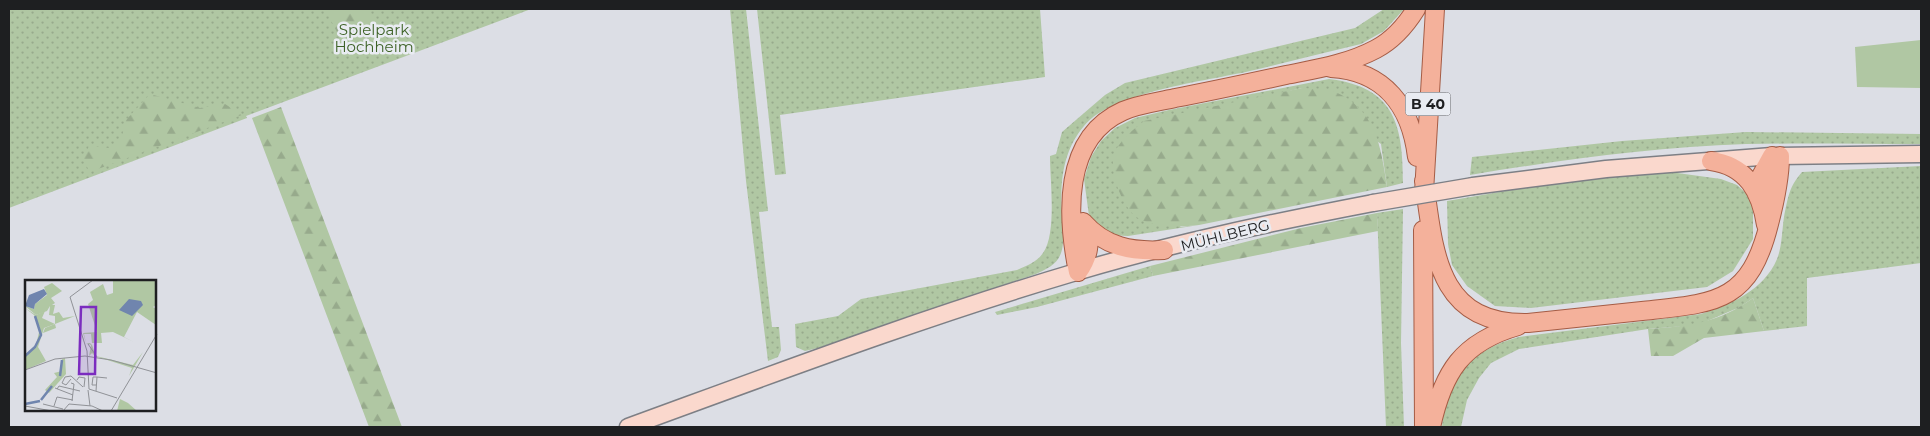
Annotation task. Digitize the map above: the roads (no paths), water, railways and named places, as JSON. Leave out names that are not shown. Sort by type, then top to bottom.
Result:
[{"type":"main road","points":[[1078,272],[1073,246],[1074,172],[1083,148],[1097,129],[1114,115],[1134,107],[1316,69],[1361,56],[1378,48],[1407,22],[1416,9]]},
{"type":"main road","name":"B 40","points":[[1424,427],[1423,212],[1435,9]]},
{"type":"main road","points":[[1316,69],[1339,68],[1362,74],[1382,86],[1399,103],[1414,135],[1423,212]]},
{"type":"main road","name":"MÜHLBERG","points":[[628,427],[957,309],[1078,272],[1259,226],[1373,203],[1474,186],[1606,170],[1776,156],[1921,154]]},
{"type":"main road","points":[[1767,232],[1761,176],[1776,156]]},
{"type":"main road","points":[[1431,427],[1438,395],[1444,382],[1462,357],[1473,347],[1498,333],[1528,324],[1689,306],[1710,302],[1730,292],[1747,277],[1760,258],[1778,182],[1776,156]]},
{"type":"main road","points":[[1711,161],[1728,165],[1744,174],[1755,187],[1763,205]]},
{"type":"main road","points":[[1424,181],[1438,264],[1451,289],[1469,306],[1486,316],[1506,322],[1528,324]]},
{"type":"main road","points":[[1073,198],[1088,235],[1088,250],[1078,272]]},
{"type":"main road","points":[[1083,222],[1094,234],[1110,244],[1127,249],[1164,250]]},
{"type":"park label","name":"Spielpark Hochheim","points":[[374,38]]}]
